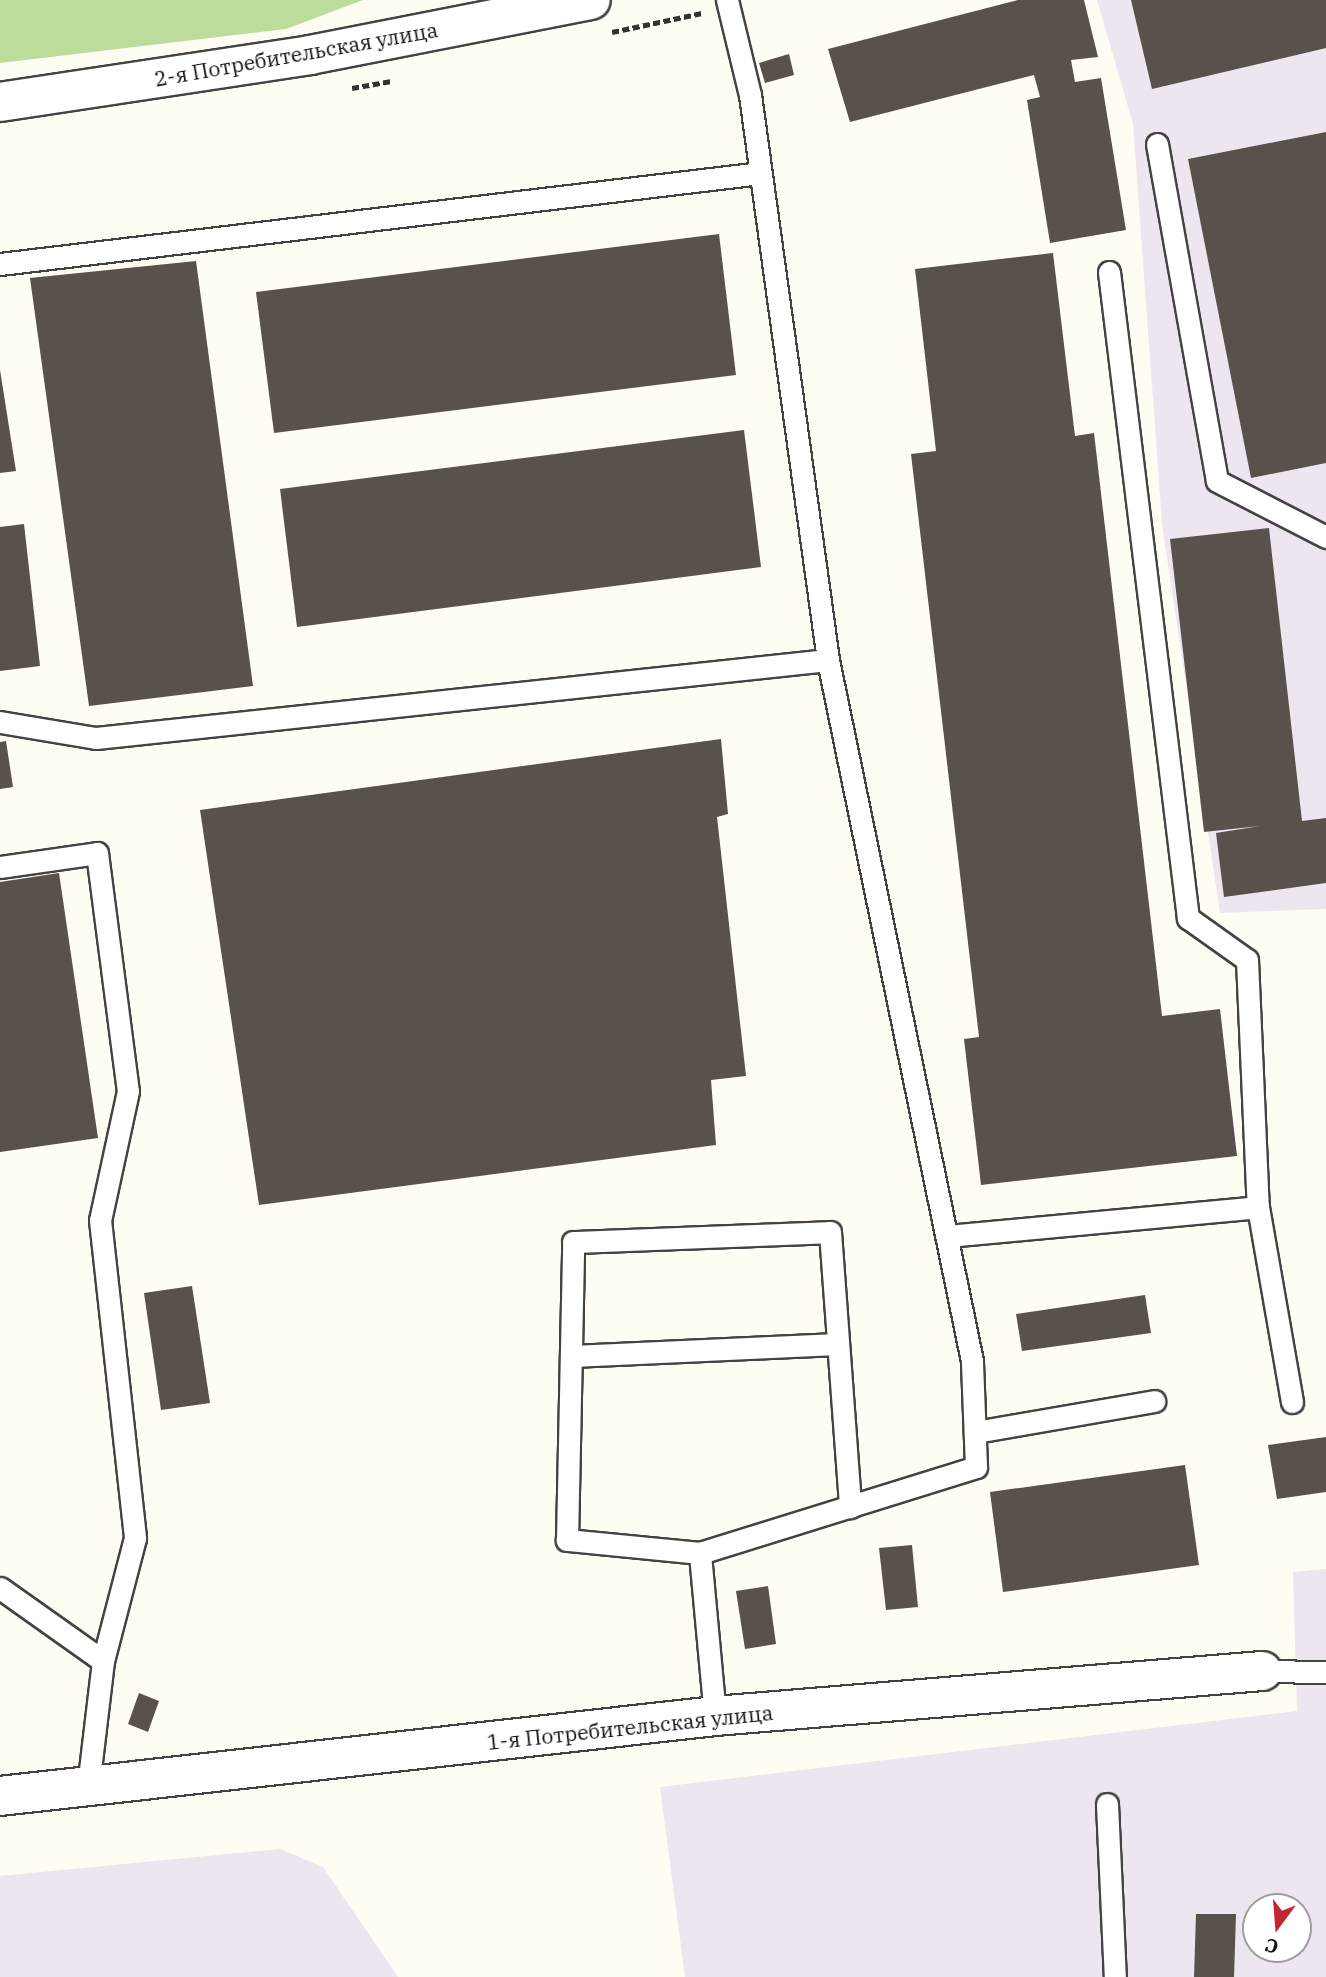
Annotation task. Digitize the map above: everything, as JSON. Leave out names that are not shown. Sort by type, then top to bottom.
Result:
[{"type":"street","name":"2-я Потребительская улица","points":[[0,102],[310,55],[591,0]]},
{"type":"street","name":"1-я Потребительская улица","points":[[0,1796],[715,1716],[1262,1671]]},
{"type":"lane","points":[[727,0],[750,95],[828,660],[972,1361],[976,1467],[850,1507],[700,1553],[567,1540],[573,1242],[830,1232],[850,1507]]},
{"type":"lane","points":[[1157,144],[1217,481],[1326,537]]},
{"type":"lane","points":[[0,264],[761,173]]},
{"type":"lane","points":[[1109,272],[1188,918],[1247,960],[1258,1207],[1292,1402]]},
{"type":"lane","points":[[0,722],[96,738],[828,660]]},
{"type":"lane","points":[[0,867],[97,853],[128,1091],[100,1220],[135,1538],[103,1661],[88,1787]]},
{"type":"lane","points":[[947,1236],[1258,1207]]},
{"type":"lane","points":[[571,1356],[838,1344]]},
{"type":"lane","points":[[975,1432],[1154,1401]]},
{"type":"lane","points":[[700,1553],[715,1716]]},
{"type":"lane","points":[[0,1588],[103,1661]]},
{"type":"lane","points":[[1262,1671],[1326,1672]]},
{"type":"lane","points":[[1107,1804],[1115,1977]]},
{"type":"shaded area","points":[[1097,0],[1326,0],[1326,909],[1220,913],[1162,524],[1133,124]]},
{"type":"shaded area","points":[[1326,1569],[1326,1977],[685,1977],[660,1787],[1297,1711],[1293,1572]]},
{"type":"shaded area","points":[[280,1849],[323,1867],[398,1977],[0,1977],[0,1876]]},
{"type":"green space","points":[[0,0],[363,0],[286,29],[0,63]]},
{"type":"building","points":[[1018,0],[1084,0],[1098,57],[1071,60],[1075,82],[1101,78],[1126,230],[1050,243],[1027,100],[1040,97],[1034,75],[850,122],[828,49]]},
{"type":"building","points":[[1131,0],[1326,0],[1326,48],[1152,89]]},
{"type":"building","points":[[789,54],[794,75],[765,83],[759,63]]},
{"type":"building","points":[[1326,132],[1326,463],[1251,478],[1188,159]]},
{"type":"building","points":[[719,234],[736,375],[274,433],[256,292]]},
{"type":"building","points":[[1053,253],[1075,436],[1094,433],[1162,1016],[1220,1009],[1237,1156],[981,1185],[964,1039],[979,1037],[911,454],[936,451],[915,269]]},
{"type":"building","points":[[196,261],[253,686],[89,706],[30,278]]},
{"type":"building","points":[[0,370],[16,471],[0,473]]},
{"type":"building","points":[[744,430],[761,567],[297,627],[280,489]]},
{"type":"building","points":[[24,524],[40,666],[0,671],[0,527]]},
{"type":"building","points":[[1269,528],[1302,821],[1326,818],[1326,883],[1224,897],[1216,833],[1260,826],[1204,832],[1170,539]]},
{"type":"building","points":[[721,739],[728,814],[717,817],[746,1076],[711,1080],[716,1145],[259,1205],[200,810]]},
{"type":"building","points":[[6,741],[13,787],[0,789],[0,742]]},
{"type":"building","points":[[59,873],[98,1138],[0,1152],[0,882]]},
{"type":"building","points":[[192,1286],[210,1403],[161,1410],[144,1293]]},
{"type":"building","points":[[1145,1295],[1151,1333],[1022,1351],[1016,1314]]},
{"type":"building","points":[[1326,1437],[1326,1492],[1277,1499],[1268,1445]]},
{"type":"building","points":[[1185,1465],[1199,1565],[1003,1592],[990,1492]]},
{"type":"building","points":[[912,1545],[918,1607],[886,1610],[879,1548]]},
{"type":"building","points":[[768,1586],[776,1644],[745,1649],[736,1591]]},
{"type":"building","points":[[139,1693],[159,1701],[148,1732],[128,1724]]},
{"type":"building","points":[[1196,1914],[1236,1914],[1234,1977],[1194,1977]]}]
